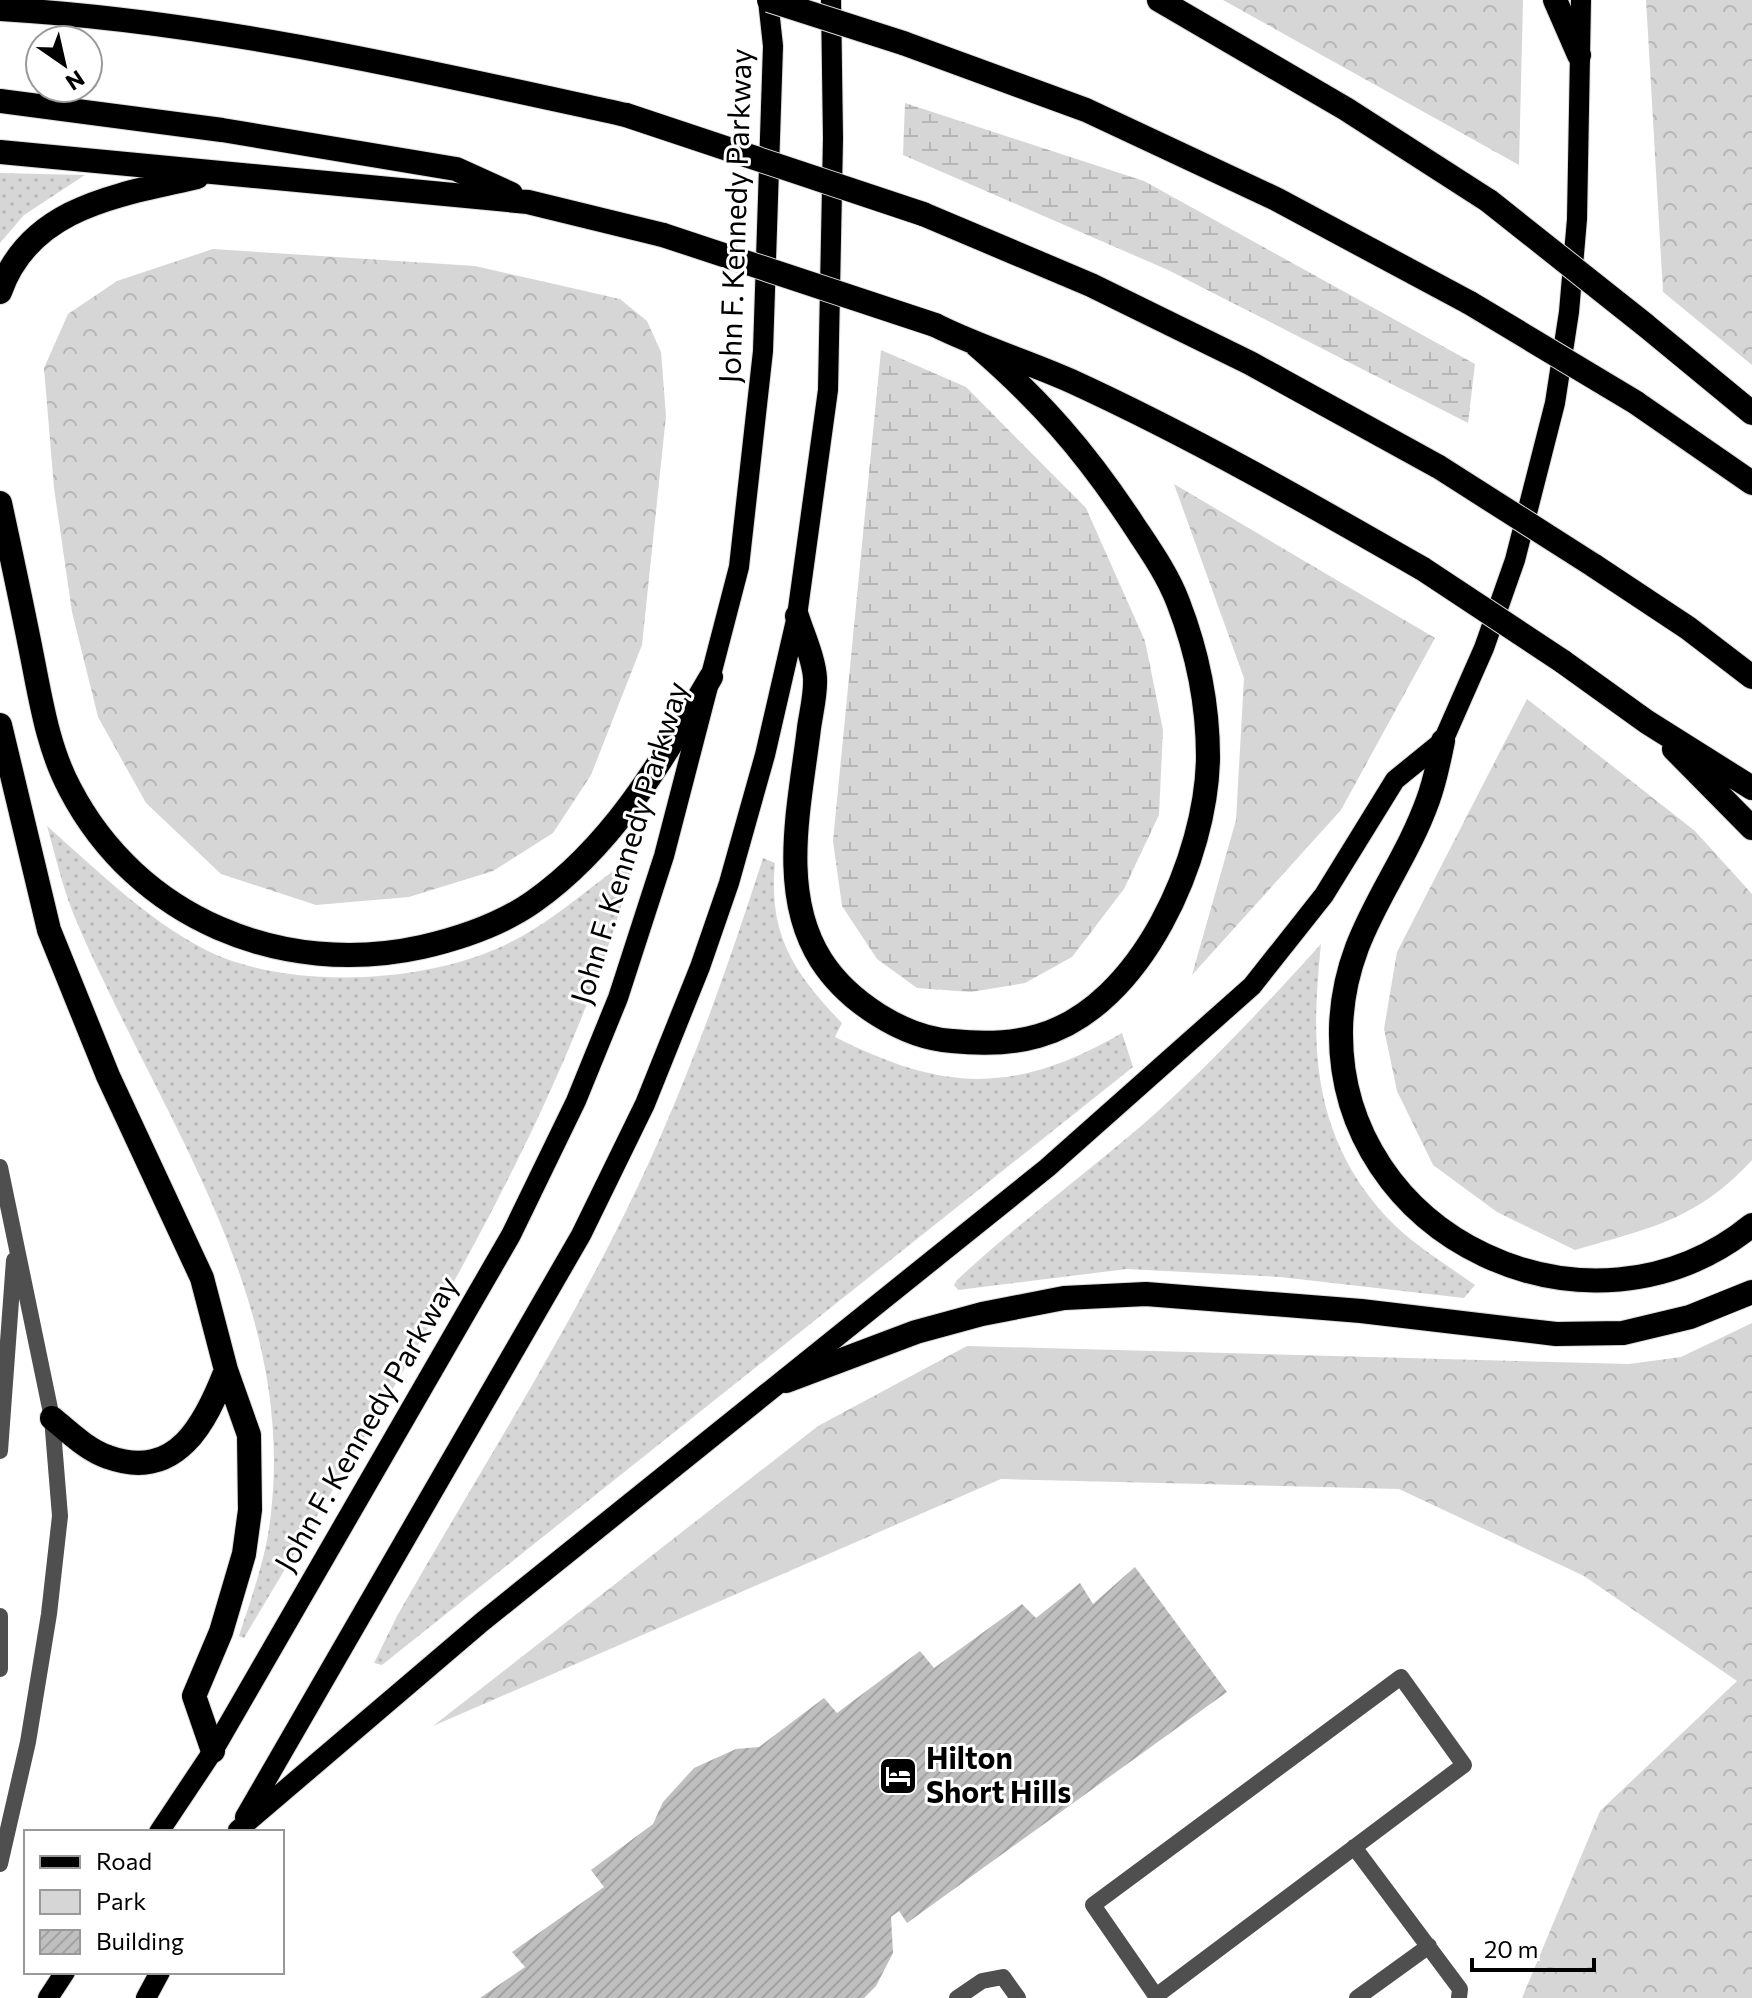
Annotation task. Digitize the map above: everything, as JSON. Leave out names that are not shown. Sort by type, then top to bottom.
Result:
[{"type":"highway","points":[[769,0],[903,43],[1086,110],[1276,199],[1470,303],[1635,402],[1752,483]]},
{"type":"highway","points":[[1159,0],[1346,109],[1489,201],[1752,413]]},
{"type":"highway","points":[[1555,0],[1579,55]]},
{"type":"highway","points":[[0,9],[175,29],[351,57],[626,115],[923,214],[1091,285],[1250,363],[1439,467],[1688,628],[1752,677]]},
{"type":"highway","points":[[0,101],[222,130],[456,169],[528,202]]},
{"type":"highway","points":[[0,152],[528,202],[663,235],[935,325],[1070,381],[1331,516],[1423,569],[1562,661],[1647,722],[1752,788]]},
{"type":"highway","points":[[0,292],[26,245],[76,208],[218,172]]},
{"type":"highway","points":[[797,616],[815,677],[795,869],[806,929],[822,962],[879,1016],[916,1034],[943,1041],[1004,1043],[1041,1036],[1089,1009],[1125,977],[1161,928],[1183,879],[1205,793],[1205,703],[1178,600],[1154,555],[1067,431],[975,344]]},
{"type":"highway","points":[[0,503],[47,729],[69,789],[90,823],[138,877],[190,916],[249,942],[291,952],[339,956],[395,953],[487,928],[533,902],[615,825],[646,786],[711,677]]},
{"type":"highway","points":[[1647,722],[1752,828]]},
{"type":"highway","points":[[0,725],[49,930],[108,1076],[202,1278],[226,1370],[249,1435],[250,1510],[235,1593],[194,1696],[213,1751]]},
{"type":"highway","points":[[1443,741],[1428,801],[1364,926],[1347,979],[1341,1028],[1347,1087],[1365,1134],[1386,1172],[1421,1213],[1473,1251],[1547,1278],[1578,1282],[1635,1279],[1700,1256],[1752,1225]]},
{"type":"highway","points":[[786,1381],[916,1332],[982,1314],[1064,1298],[1146,1294],[1361,1311],[1556,1334],[1623,1333],[1690,1317],[1752,1292]]},
{"type":"highway","points":[[52,1418],[106,1457],[128,1463],[149,1462],[191,1440],[209,1415],[226,1370]]},
{"type":"main road","name":"John F. Kennedy Parkway","points":[[160,1830],[213,1751],[511,1235],[576,1101],[618,998],[664,856],[739,567],[762,367],[773,46],[769,0]]},
{"type":"main road","points":[[239,1830],[581,1235],[627,1144],[700,967],[729,883],[765,755],[797,616],[828,390],[833,138],[831,0]]},
{"type":"main road","points":[[239,1830],[482,1622],[786,1381],[1047,1168],[1252,986],[1324,895],[1395,780],[1443,741],[1484,648],[1515,560],[1555,403],[1569,312],[1577,219],[1581,0]]},
{"type":"main road","points":[[48,1998],[64,1974]]},
{"type":"main road","points":[[146,1998],[159,1974]]},
{"type":"lane","points":[[0,1167],[52,1418],[60,1516],[49,1614],[28,1742],[0,1864]]},
{"type":"lane","points":[[0,1451],[15,1238]]},
{"type":"lane","points":[[0,1616],[0,1669]]},
{"type":"lane","points":[[1401,1677],[1464,1765],[1156,1997],[1093,1905],[1401,1677]]},
{"type":"lane","points":[[1354,1847],[1460,1989],[1459,1998]]},
{"type":"lane","points":[[1357,1998],[1429,1946]]},
{"type":"lane","points":[[957,1998],[982,1981],[1003,1977],[1018,1998]]},
{"type":"green space","points":[[1223,0],[1523,0],[1519,165]]},
{"type":"green space","points":[[1646,0],[1752,0],[1752,365],[1663,292]]},
{"type":"green space","points":[[905,103],[1144,181],[1475,364],[1468,423],[1168,270],[903,155]]},
{"type":"green space","points":[[0,173],[85,175],[24,215],[0,243]]},
{"type":"green space","points":[[213,249],[475,266],[620,299],[647,321],[661,352],[666,416],[642,645],[591,775],[553,833],[493,871],[409,897],[316,905],[221,874],[146,803],[98,717],[72,612],[54,488],[44,368],[68,314],[117,281]]},
{"type":"green space","points":[[881,350],[966,387],[1086,508],[1145,641],[1163,730],[1159,815],[1124,889],[1072,957],[1025,983],[971,992],[917,988],[877,959],[842,906],[833,841]]},
{"type":"green space","points":[[1174,484],[1435,638],[1341,810],[1192,975],[1236,820],[1244,678]]},
{"type":"green space","points":[[1527,699],[1695,831],[1752,894],[1752,1160],[1732,1180],[1692,1209],[1649,1228],[1575,1250],[1497,1212],[1433,1165],[1397,1091],[1384,1029],[1397,952]]},
{"type":"green space","points":[[47,826],[103,876],[182,937],[237,962],[274,972],[313,976],[396,974],[472,958],[505,945],[535,928],[620,866],[631,873],[599,973],[559,1072],[513,1170],[409,1362],[244,1638],[239,1636],[263,1560],[271,1513],[273,1431],[262,1353],[241,1277],[212,1203],[73,913]]},
{"type":"green space","points":[[763,858],[775,863],[774,888],[780,932],[810,987],[842,1023],[835,1037],[911,1068],[945,1076],[979,1079],[1013,1076],[1047,1068],[1122,1033],[1133,1067],[382,1665],[374,1663],[397,1616],[560,1336],[634,1195],[695,1053]]},
{"type":"green space","points":[[1321,944],[1317,1048],[1327,1113],[1339,1144],[1355,1175],[1386,1217],[1422,1248],[1475,1285],[1464,1298],[1280,1277],[1127,1269],[958,1290],[954,1285],[957,1280],[979,1260],[1140,1127],[1188,1083]]},
{"type":"green space","points":[[1752,1323],[1752,1998],[1522,1998],[1600,1811],[1737,1681],[1584,1576],[1399,1489],[1001,1479],[433,1726],[818,1426],[967,1346],[1629,1364],[1681,1357]]},
{"type":"building","name":"Hilton Short Hills","points":[[1135,1567],[1227,1692],[907,1923],[899,1911],[891,1917],[893,1953],[876,1986],[864,1998],[480,1998],[525,1967],[512,1952],[604,1887],[591,1870],[653,1824],[663,1802],[694,1768],[736,1749],[759,1747],[824,1698],[837,1713],[920,1651],[934,1668],[1022,1604],[1036,1618],[1080,1583],[1093,1604]]},
{"type":"place","name":"Hilton Short Hills","points":[[898,1776]]}]
